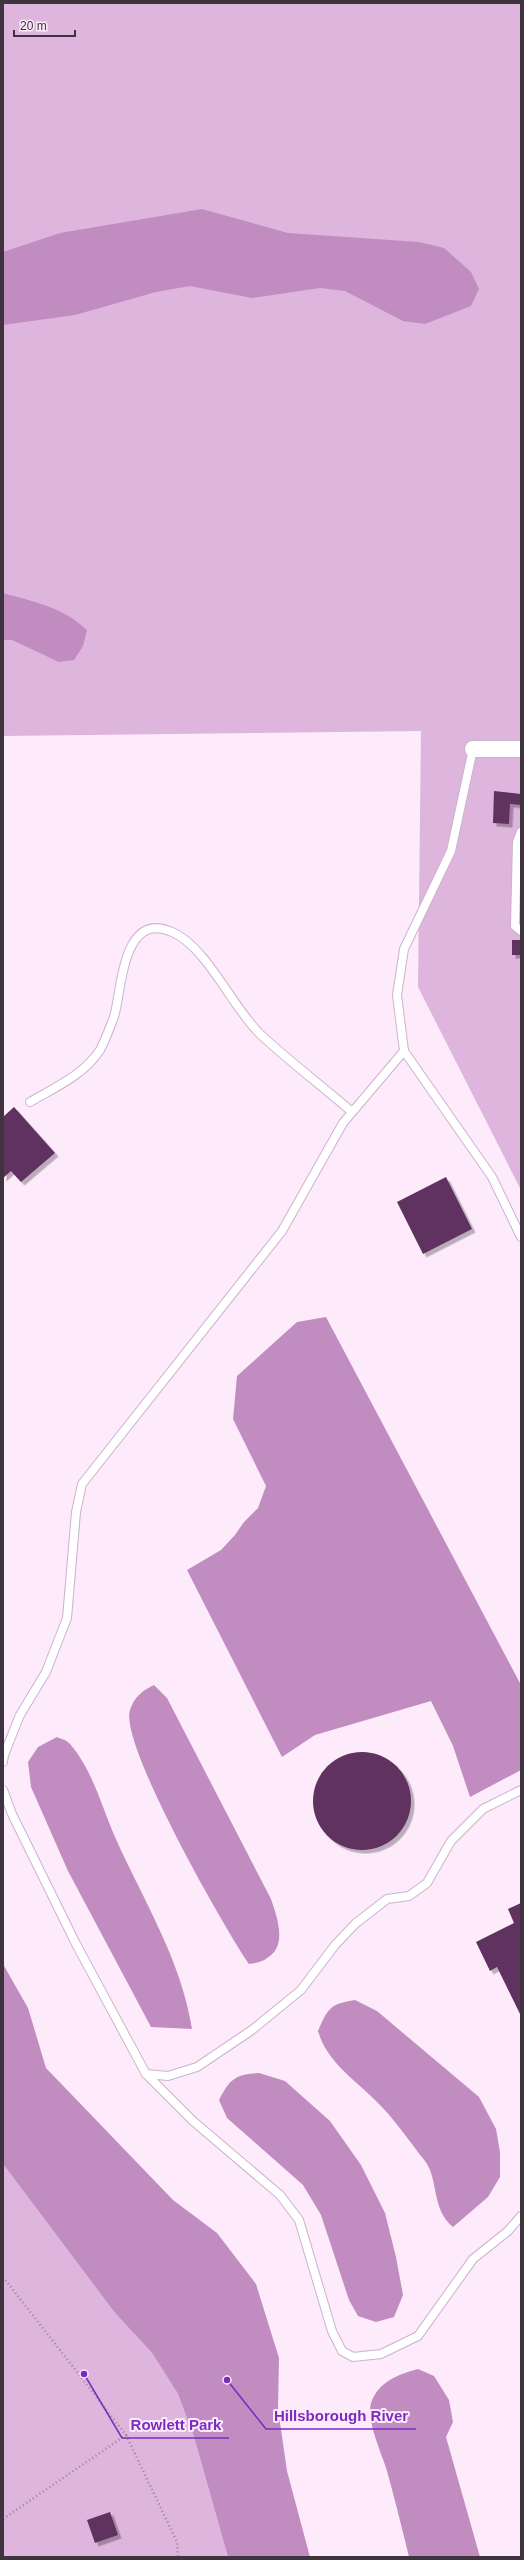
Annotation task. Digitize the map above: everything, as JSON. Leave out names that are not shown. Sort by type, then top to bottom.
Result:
[{"type":"street","points":[[473,749],[521,749]]},
{"type":"lane","points":[[473,749],[451,851],[404,949],[397,995],[404,1051],[492,1177],[521,1237]]},
{"type":"lane","points":[[521,832],[517,842],[515,926],[521,931]]},
{"type":"lane","points":[[30,1102],[86,1067],[100,1050],[114,1016],[126,955],[139,937],[148,931],[159,929],[181,936],[213,971],[259,1033],[352,1112]]},
{"type":"lane","points":[[3,1762],[4,1755],[20,1715],[46,1672],[67,1618],[76,1512],[82,1484],[282,1231],[343,1123],[404,1051]]},
{"type":"lane","points":[[3,1790],[12,1814],[76,1944],[146,2074],[193,2121],[280,2195],[299,2220],[332,2331],[342,2351],[353,2357],[381,2354],[418,2336],[473,2259],[508,2231],[521,2216]]},
{"type":"lane","points":[[146,2074],[168,2076],[197,2067],[252,2030],[301,1990],[335,1945],[355,1924],[387,1899],[409,1896],[427,1883],[451,1841],[483,1809],[521,1790]]},
{"type":"path","points":[[3,2277],[126,2435],[177,2542],[178,2557]]},
{"type":"path","points":[[3,2518],[126,2435]]},
{"type":"shaded area","points":[[3,3],[521,3],[521,1190],[418,987],[421,731],[3,736]]},
{"type":"shaded area","points":[[202,209],[288,233],[419,242],[444,248],[471,272],[479,289],[471,306],[425,324],[403,321],[345,291],[320,288],[252,298],[190,286],[156,292],[75,315],[3,325],[3,252],[60,233]]},
{"type":"shaded area","points":[[3,593],[48,606],[78,622],[87,630],[83,646],[74,660],[59,662],[12,640],[3,640]]},
{"type":"shaded area","points":[[326,1317],[521,1685],[521,1770],[470,1797],[453,1746],[431,1701],[315,1735],[282,1757],[187,1570],[221,1550],[235,1535],[244,1522],[258,1508],[266,1486],[233,1419],[237,1376],[297,1322]]},
{"type":"shaded area","points":[[154,1685],[167,1698],[271,1899],[278,1922],[279,1939],[273,1953],[261,1961],[249,1964],[219,1914],[176,1837],[156,1796],[141,1759],[131,1729],[130,1710],[134,1701],[139,1695]]},
{"type":"shaded area","points":[[57,1737],[70,1744],[78,1754],[96,1789],[115,1837],[170,1954],[187,2003],[192,2029],[151,2027],[68,1871],[31,1787],[28,1762],[38,1747]]},
{"type":"shaded area","points":[[3,1964],[28,2008],[46,2068],[173,2200],[217,2233],[256,2284],[279,2358],[278,2409],[287,2471],[310,2557],[228,2557],[194,2437],[178,2394],[152,2353],[115,2313],[3,2164]]},
{"type":"shaded area","points":[[355,2000],[377,2011],[479,2097],[496,2129],[500,2152],[500,2177],[488,2197],[453,2227],[441,2212],[432,2177],[425,2161],[382,2107],[334,2061],[322,2042],[318,2031],[324,2017],[331,2008],[340,2003]]},
{"type":"shaded area","points":[[259,2073],[285,2081],[330,2121],[361,2165],[385,2213],[396,2257],[403,2295],[394,2317],[376,2322],[358,2316],[349,2300],[321,2215],[303,2185],[227,2118],[219,2100],[230,2082],[239,2076]]},
{"type":"shaded area","points":[[3,2164],[115,2313],[152,2353],[178,2394],[194,2437],[228,2557],[3,2557]]},
{"type":"shaded area","points":[[418,2369],[434,2376],[449,2400],[453,2422],[446,2437],[480,2557],[409,2557],[387,2471],[375,2437],[370,2410],[374,2396],[384,2384],[397,2376]]},
{"type":"building","points":[[494,791],[521,794],[521,805],[510,804],[509,824],[493,823]]},
{"type":"building","points":[[512,940],[521,940],[521,955],[512,955]]},
{"type":"building","points":[[14,1107],[55,1153],[21,1182],[11,1171],[3,1178],[3,1117]]},
{"type":"building","points":[[446,1177],[472,1229],[423,1254],[397,1202]]},
{"type":"building","points":[[362,1752],[381,1755],[397,1766],[408,1782],[411,1801],[408,1820],[397,1836],[381,1847],[362,1850],[343,1847],[327,1836],[316,1820],[313,1801],[316,1782],[327,1766],[343,1755]]},
{"type":"building","points":[[521,1903],[521,2016],[497,1967],[490,1971],[476,1942],[514,1923],[508,1909]]},
{"type":"building","points":[[110,2512],[118,2535],[95,2543],[87,2520]]},
{"type":"place","name":"Rowlett Park","points":[[84,2374]]},
{"type":"place","name":"Hillsborough River","points":[[227,2380]]}]
